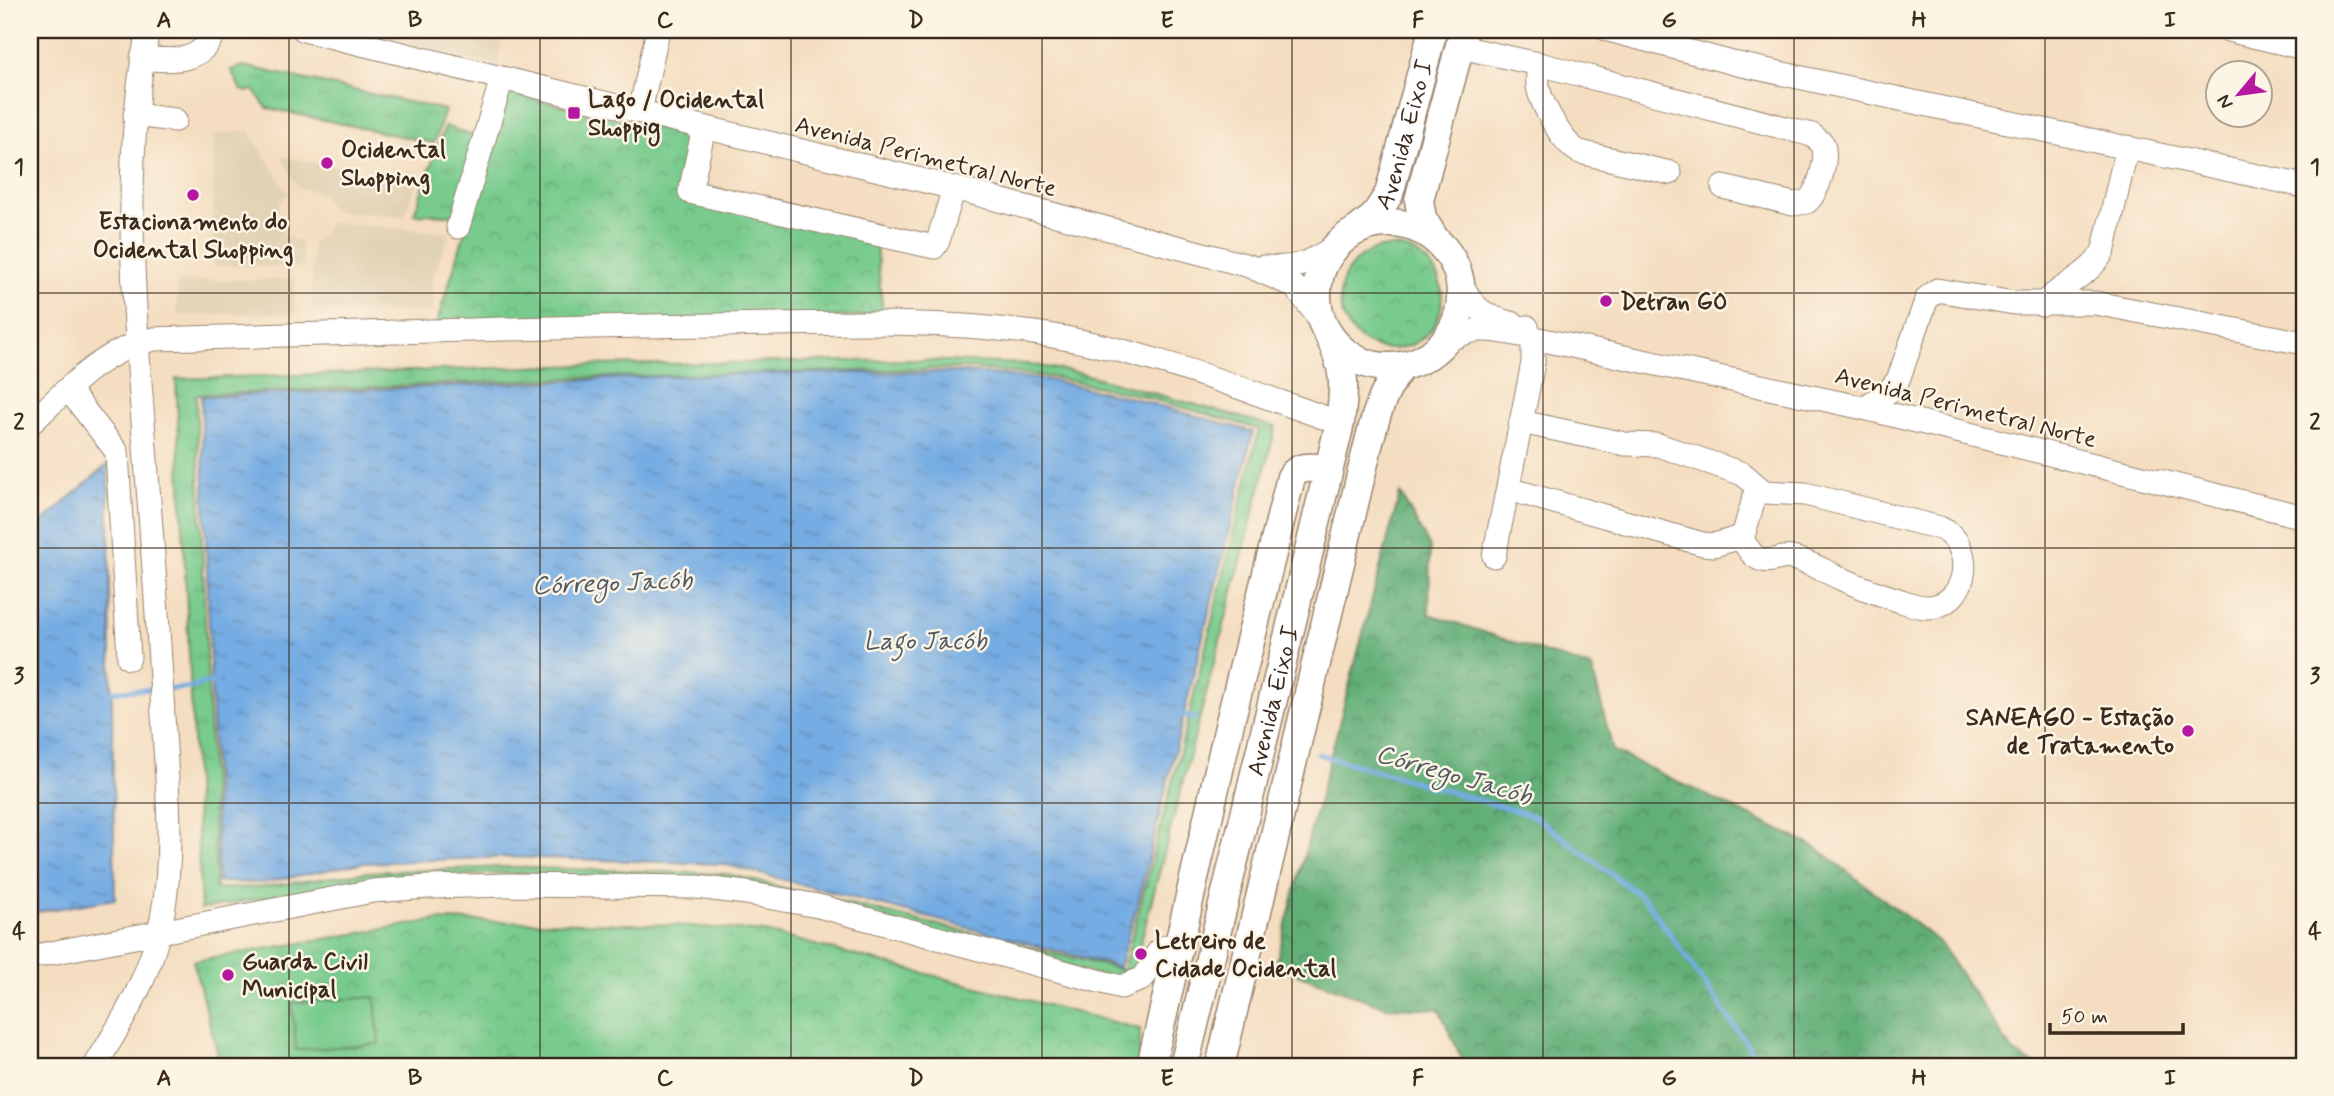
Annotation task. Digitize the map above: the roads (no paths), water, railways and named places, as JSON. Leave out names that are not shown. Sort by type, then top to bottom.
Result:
[{"type":"main road","name":"Avenida Eixo I","points":[[1360,228],[1374,217],[1389,194],[1433,30]]},
{"type":"main road","name":"Avenida Eixo I","points":[[1433,238],[1422,218],[1419,200],[1462,38]]},
{"type":"main road","points":[[1382,223],[1402,223],[1433,238],[1450,256],[1459,278],[1459,314],[1442,344],[1424,359],[1402,366],[1385,367],[1354,359],[1341,349],[1325,327],[1316,303],[1320,268],[1335,247],[1360,228],[1382,223]]},
{"type":"main road","name":"Avenida Eixo I","points":[[1184,1066],[1340,423],[1343,369],[1325,327]]},
{"type":"main road","name":"Avenida Eixo I","points":[[1220,1066],[1360,479],[1379,407],[1392,378],[1402,366]]},
{"type":"main road","points":[[1151,1066],[1230,722],[1291,477],[1297,470],[1305,467],[1328,469]]},
{"type":"street","points":[[95,1066],[141,989],[159,931],[168,870],[160,657],[131,240],[135,115],[148,30]]},
{"type":"street","points":[[142,58],[184,58],[202,50],[211,42],[214,30]]},
{"type":"street","points":[[640,111],[658,30]]},
{"type":"street","points":[[1608,30],[1732,62],[2304,186]]},
{"type":"street","name":"Avenida Perimetral Norte","points":[[311,31],[954,188],[1249,266],[1294,286],[1325,327]]},
{"type":"street","points":[[2235,31],[2304,48]]},
{"type":"street","points":[[1462,38],[1539,64],[1812,135],[1823,144],[1825,159],[1815,191],[1807,202],[1793,204],[1723,187]]},
{"type":"street","points":[[1539,64],[1537,77],[1541,97],[1570,147],[1580,152],[1670,173]]},
{"type":"street","points":[[458,227],[502,78]]},
{"type":"street","points":[[135,115],[175,120]]},
{"type":"street","points":[[704,128],[690,192],[702,195],[934,247],[954,188]]},
{"type":"street","points":[[2042,304],[2099,260],[2104,249],[2127,147]]},
{"type":"street","name":"Avenida Perimetral Norte","points":[[1249,266],[1301,266],[1335,247]]},
{"type":"street","name":"Avenida Perimetral Norte","points":[[1459,278],[1475,307],[1486,315],[1530,333],[1613,356],[1864,408],[2304,517]]},
{"type":"street","points":[[1864,408],[1888,392],[1898,380],[1927,298],[1932,291],[1941,289],[2004,302],[2095,303],[2304,342]]},
{"type":"street","points":[[30,424],[105,357],[137,343],[167,339],[600,326],[903,323],[958,325],[1056,337],[1147,356],[1340,423]]},
{"type":"street","name":"Avenida Perimetral Norte","points":[[1442,344],[1457,335],[1481,329],[1530,333]]},
{"type":"street","points":[[1494,556],[1533,363],[1530,333]]},
{"type":"street","points":[[68,389],[117,452],[130,658]]},
{"type":"street","points":[[1507,489],[1703,544],[1714,545],[1733,539],[1742,540],[1756,558],[1768,562],[1792,558],[1869,591],[1919,606],[1943,604],[1958,591],[1962,582],[1963,554],[1959,542],[1947,531],[1805,494],[1772,493],[1757,488],[1743,474],[1658,444],[1625,444],[1521,422]]},
{"type":"street","points":[[1742,540],[1757,488]]},
{"type":"street","points":[[30,957],[322,900],[395,889],[507,885],[697,887],[795,901],[1121,987],[1142,979],[1155,955],[1163,947],[1179,945]]},
{"type":"water","name":"Lago Jacób","points":[[970,372],[1049,380],[1136,399],[1253,432],[1138,902],[1119,967],[723,864],[507,857],[362,863],[263,883],[218,882],[201,397],[717,374]]},
{"type":"water","points":[[108,464],[115,899],[30,913],[30,533]]},
{"type":"waterway","name":"Córrego Jacób","points":[[168,689],[188,688],[217,680]]},
{"type":"waterway","name":"Córrego Jacób","points":[[106,695],[117,691],[155,689]]},
{"type":"waterway","name":"Córrego Jacób","points":[[1180,714],[1195,718]]},
{"type":"waterway","name":"Córrego Jacób","points":[[1318,754],[1534,816],[1646,900],[1762,1066]]},
{"type":"place","name":"Lago / Ocidental Shoppig","points":[[574,113]]},
{"type":"place","name":"Ocidental Shopping","points":[[327,163]]},
{"type":"place","name":"Estacionamento do Ocidental Shopping","points":[[193,195]]},
{"type":"place","name":"Detran GO","points":[[1606,301]]},
{"type":"place","name":"SANEAGO - Estação de Tratamento","points":[[2188,731]]},
{"type":"place","name":"Letreiro de Cidade Ocidental","points":[[1141,954]]},
{"type":"place","name":"Guarda Civil Municipal","points":[[228,975]]}]
